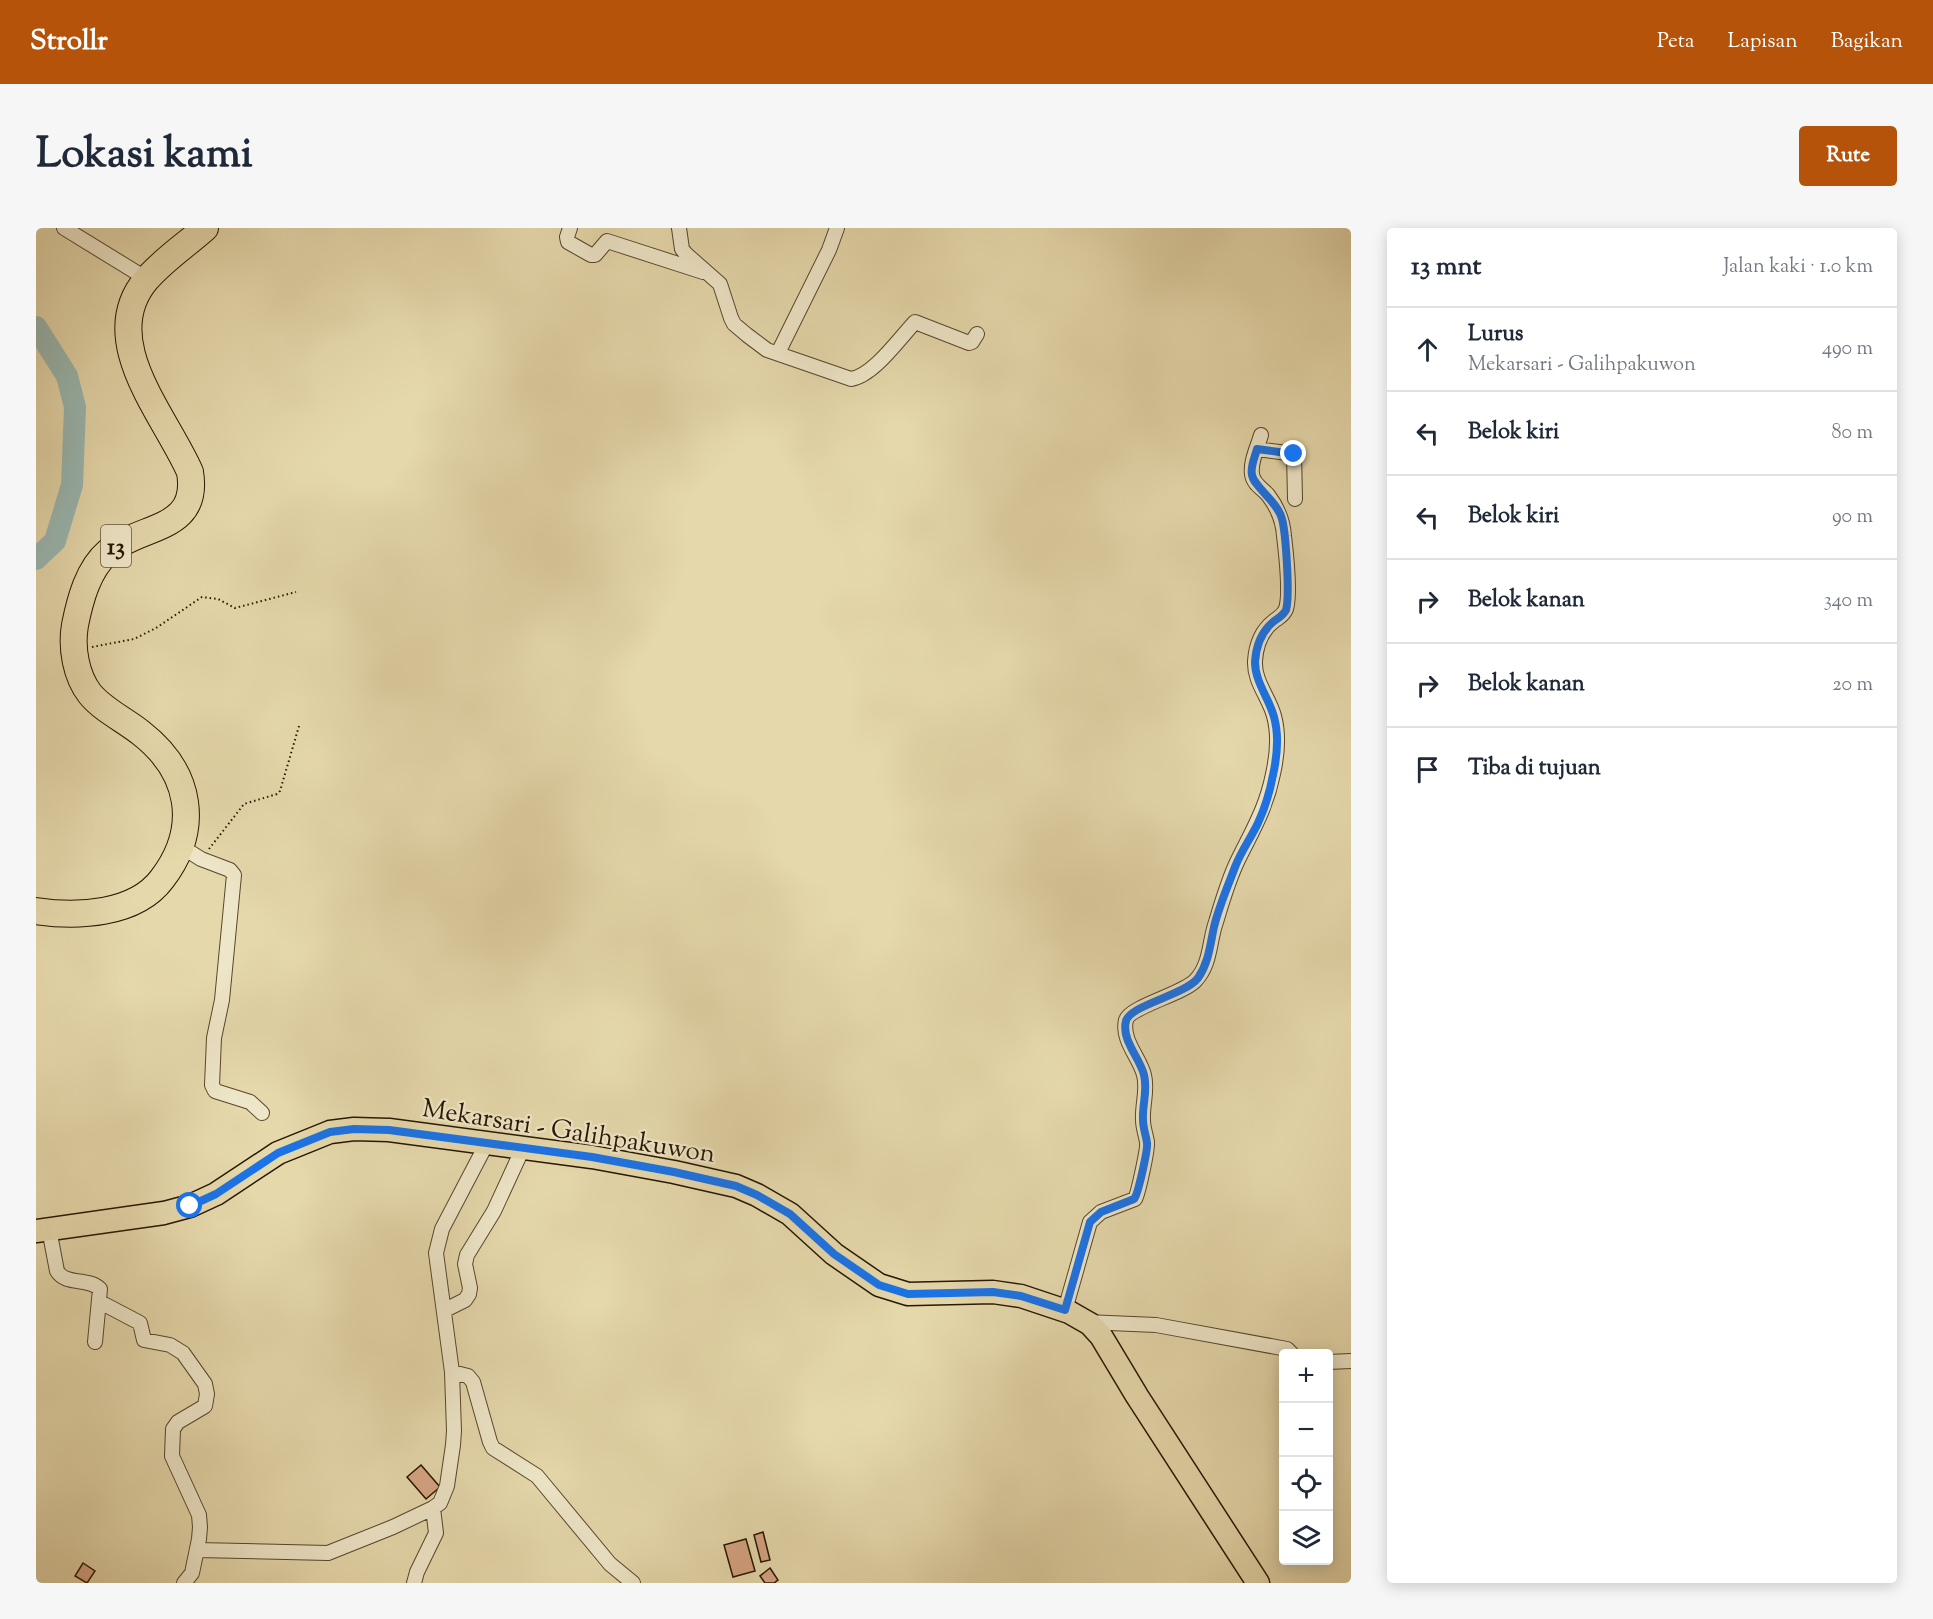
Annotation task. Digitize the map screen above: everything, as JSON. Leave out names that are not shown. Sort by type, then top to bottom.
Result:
[{"type":"highway","name":"13","points":[[36,911],[79,915],[103,911],[135,900],[155,889],[167,874],[192,853],[186,828],[183,789],[175,774],[157,747],[91,696],[81,677],[74,651],[75,626],[90,577],[97,565],[117,545],[162,527],[173,520],[183,511],[190,499],[192,486],[190,472],[143,381],[129,346],[127,332],[132,303],[147,279],[205,228]]},
{"type":"main road","name":"Mekarsari - Galihpakuwon","points":[[42,1230],[164,1213],[190,1206],[216,1194],[278,1153],[330,1132],[354,1129],[389,1130],[592,1157],[736,1186],[790,1214],[834,1254],[879,1285],[908,1294],[993,1292],[1021,1296],[1065,1310],[1086,1322],[1101,1336],[1137,1396],[1258,1583]]},
{"type":"street","points":[[64,228],[147,279]]},
{"type":"street","points":[[570,228],[568,242],[591,255],[595,255],[607,241],[710,274]]},
{"type":"street","points":[[679,228],[682,249],[720,284],[734,324],[767,350],[851,379],[860,378],[869,371],[915,322],[969,343],[977,334]]},
{"type":"street","points":[[778,353],[829,250],[837,228]]},
{"type":"street","points":[[1065,1310],[1090,1222],[1101,1212],[1134,1199],[1138,1194],[1140,1174],[1147,1151],[1143,1122],[1146,1086],[1144,1073],[1126,1034],[1126,1019],[1133,1011],[1185,988],[1196,980],[1207,963],[1215,925],[1237,863],[1258,822],[1273,776],[1276,738],[1274,716],[1256,675],[1255,662],[1260,636],[1286,610],[1287,577],[1282,519],[1272,501],[1252,475],[1262,435]]},
{"type":"street","points":[[1257,449],[1294,454],[1295,499]]},
{"type":"street","points":[[192,853],[230,870],[234,875],[222,1000],[214,1038],[212,1085],[215,1091],[250,1102],[262,1113]]},
{"type":"street","points":[[197,1550],[328,1553],[393,1527],[440,1503],[445,1494],[453,1445],[452,1372],[437,1265],[438,1241],[442,1228],[487,1143]]},
{"type":"street","points":[[445,1310],[468,1297],[470,1288],[465,1264],[466,1255],[494,1211],[523,1148]]},
{"type":"street","points":[[42,1230],[60,1276],[66,1280],[96,1285],[100,1289],[95,1342]]},
{"type":"street","points":[[100,1302],[140,1323],[144,1340],[177,1348],[205,1384],[206,1404],[175,1424],[172,1450],[174,1462],[199,1515],[197,1550],[191,1576],[184,1583]]},
{"type":"street","points":[[1086,1322],[1156,1325],[1287,1349]]},
{"type":"street","points":[[1333,1362],[1351,1361]]},
{"type":"street","points":[[452,1372],[468,1376],[473,1382],[493,1448],[537,1476],[610,1564],[633,1583]]},
{"type":"street","points":[[414,1583],[436,1533],[434,1508]]},
{"type":"path","points":[[74,651],[134,639],[156,628],[202,597],[218,599],[235,608],[296,592]]},
{"type":"path","points":[[192,853],[244,804],[280,791],[299,726]]},
{"type":"building","points":[[421,1465],[440,1487],[426,1499],[407,1477]]},
{"type":"building","points":[[763,1532],[770,1560],[761,1562],[754,1535]]},
{"type":"building","points":[[746,1539],[755,1571],[733,1577],[724,1545]]},
{"type":"building","points":[[83,1563],[95,1571],[87,1583],[75,1576]]},
{"type":"building","points":[[770,1568],[778,1580],[774,1583],[765,1583],[760,1576]]},
{"type":"waterway","points":[[36,327],[67,376],[75,407],[72,485],[55,541],[36,559]]},
{"type":"route","points":[[190,1206],[216,1194],[278,1153],[330,1132],[354,1129],[389,1130],[592,1157],[736,1186],[790,1214],[834,1254],[879,1285],[908,1294],[993,1292],[1021,1296],[1065,1310],[1090,1222],[1101,1212],[1134,1199],[1138,1194],[1140,1174],[1147,1151],[1143,1128],[1146,1086],[1144,1073],[1126,1034],[1126,1019],[1133,1011],[1185,988],[1196,980],[1207,963],[1215,925],[1237,863],[1258,822],[1273,776],[1276,757],[1274,716],[1256,675],[1255,662],[1260,636],[1286,610],[1287,577],[1282,519],[1278,509],[1256,483],[1252,475],[1252,466],[1257,449],[1294,454]]}]
